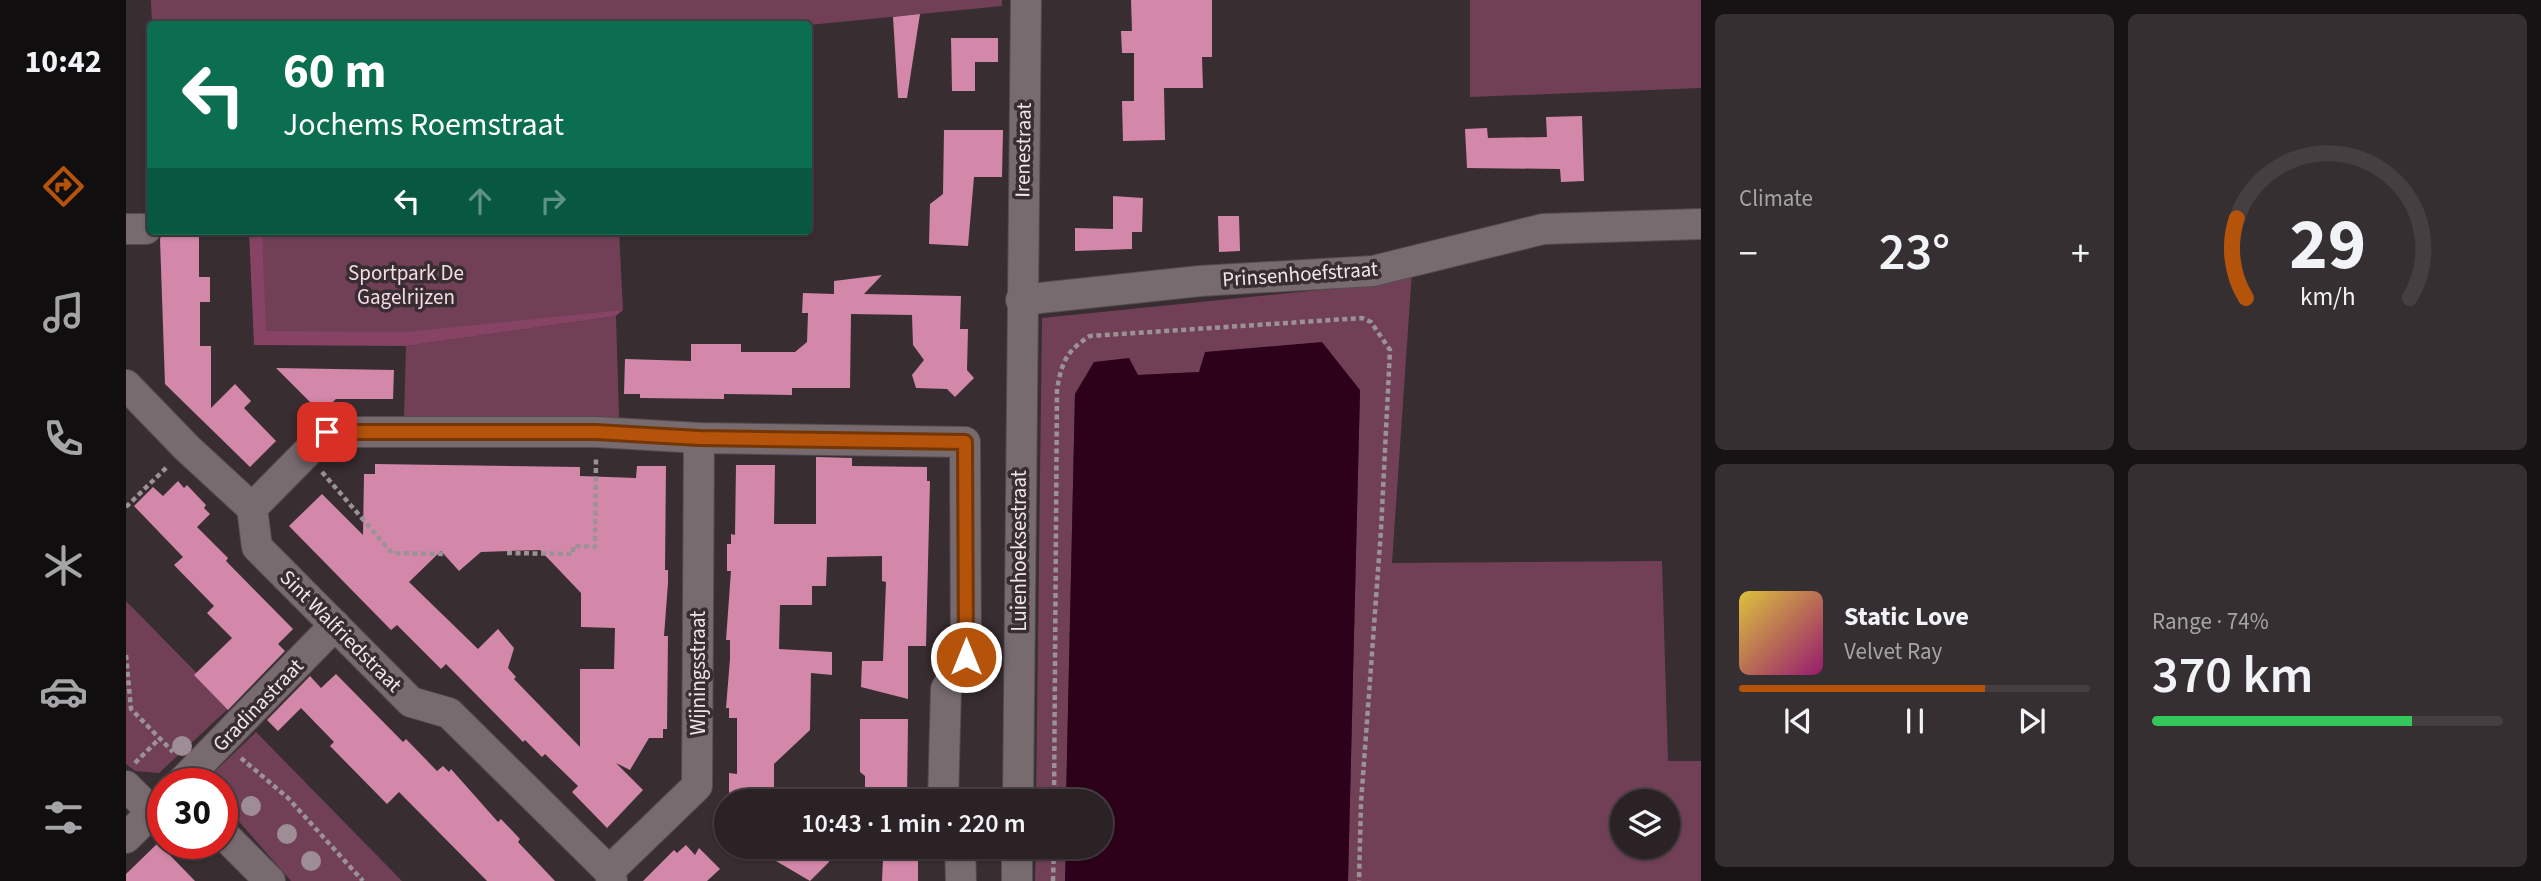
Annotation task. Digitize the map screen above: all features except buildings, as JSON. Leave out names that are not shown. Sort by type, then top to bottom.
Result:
[{"type":"street","name":"Irenestraat","points":[[1021,300],[1026,0]]},
{"type":"street","name":"Prinsenhoefstraat","points":[[1021,300],[1200,281],[1373,271],[1542,229],[1701,224]]},
{"type":"street","name":"Luienhoeksestraat","points":[[1018,789],[1021,300]]},
{"type":"street","points":[[126,385],[187,448],[252,508],[327,432],[596,432],[699,438],[965,442],[966,657],[946,689],[943,789]]},
{"type":"street","name":"Wijningsstraat","points":[[610,876],[697,786],[699,438]]},
{"type":"street","name":"Sint Walfriedstraat","points":[[252,508],[257,547],[411,702],[449,713],[610,876]]},
{"type":"street","name":"Gradinastraat","points":[[196,768],[335,625]]},
{"type":"street","points":[[126,786],[147,800]]},
{"type":"street","points":[[126,838],[147,817]]},
{"type":"street","points":[[238,849],[270,881]]},
{"type":"street","points":[[960,859],[961,881]]},
{"type":"street","points":[[1017,859],[1017,881]]},
{"type":"path","points":[[1054,789],[1057,389],[1063,358],[1071,348],[1090,336],[1362,318],[1371,322],[1390,350],[1381,530],[1361,803],[1359,881]]},
{"type":"path","points":[[507,553],[573,554],[573,546],[595,547],[596,432]]},
{"type":"path","points":[[126,507],[187,448]]},
{"type":"path","points":[[305,453],[392,554],[445,554]]},
{"type":"path","points":[[126,655],[131,709],[159,739],[180,768]]},
{"type":"path","points":[[126,773],[159,739]]},
{"type":"path","points":[[222,741],[288,798],[363,881]]},
{"type":"path","points":[[1053,881],[1054,859]]},
{"type":"green space","points":[[151,0],[1002,0],[1002,6],[812,25],[812,21],[152,21]]},
{"type":"green space","points":[[1470,0],[1701,0],[1701,88],[1470,97]]},
{"type":"green space","name":"Sportpark De Gagelrijzen","points":[[254,235],[619,235],[623,310],[406,342],[258,341]]},
{"type":"green space","points":[[1412,271],[1392,563],[1662,561],[1668,761],[1701,761],[1701,881],[1348,881],[1360,390],[1206,352],[1199,372],[1137,375],[1094,362],[1075,394],[1066,789],[1036,789],[1042,318],[1397,281]]},
{"type":"green space","points":[[616,316],[619,417],[404,416],[406,346]]},
{"type":"green space","points":[[126,601],[230,707],[164,768],[147,768],[147,772],[135,771],[126,764]]},
{"type":"green space","points":[[256,732],[402,881],[291,881],[238,820],[238,768],[219,768]]},
{"type":"green space","points":[[1036,859],[1066,859],[1065,881],[1035,881]]},
{"type":"shaded area","points":[[249,235],[262,235],[266,331],[406,332],[623,310],[616,316],[406,346],[254,345]]},
{"type":"shaded area","points":[[1322,342],[1360,390],[1348,881],[1065,881],[1066,859],[1113,859],[1113,789],[1066,789],[1075,394],[1094,362],[1129,358],[1138,375],[1199,372],[1205,352]]},
{"type":"route","points":[[327,432],[596,432],[699,438],[965,442],[966,657]]}]
